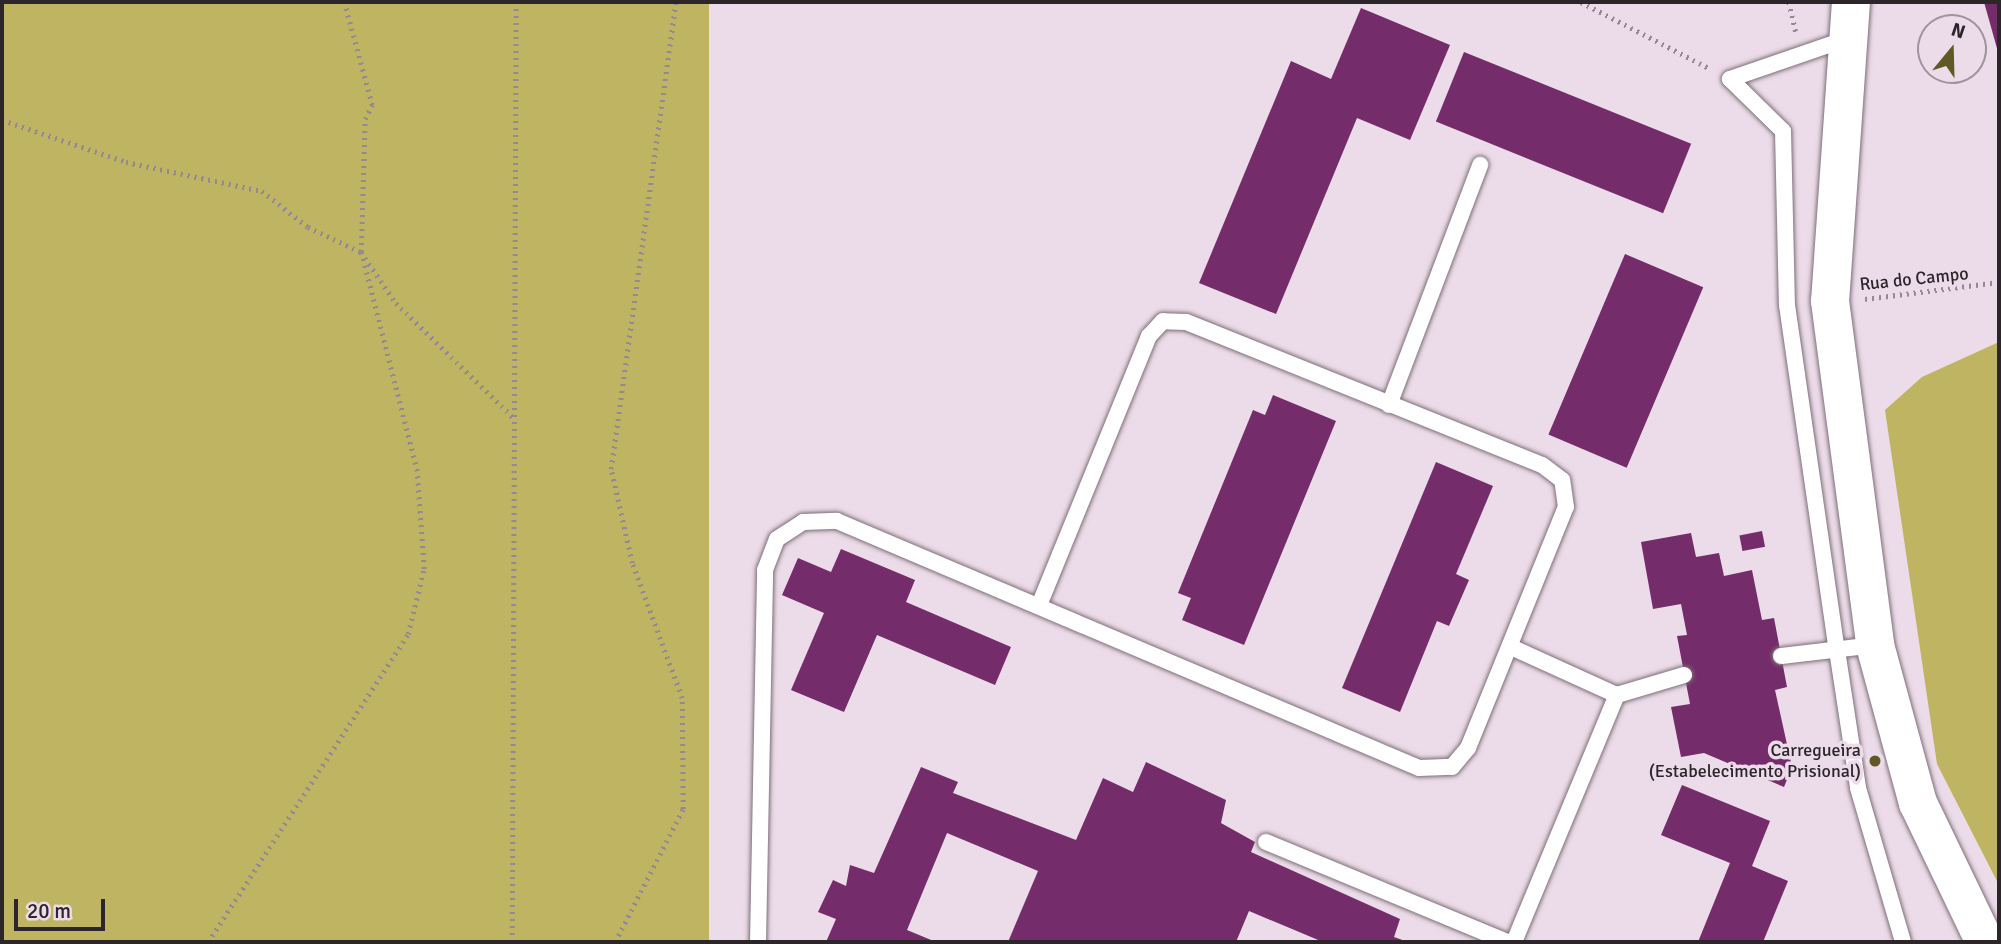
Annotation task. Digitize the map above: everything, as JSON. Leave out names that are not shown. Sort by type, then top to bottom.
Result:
[{"type":"main road","points":[[1850,20],[1830,301],[1875,645],[1918,803],[1985,942]]},
{"type":"lane","points":[[1850,20],[1800,51],[1730,79],[1783,131],[1787,306],[1837,650],[1858,789],[1903,942]]},
{"type":"lane","points":[[1389,405],[1480,165]]},
{"type":"lane","points":[[758,942],[765,570],[777,539],[803,522],[837,521],[1040,603],[1419,768],[1452,767],[1468,748],[1566,507],[1562,480],[1542,465],[1186,322],[1163,321],[1149,336],[1040,603]]},
{"type":"lane","points":[[1781,656],[1875,645]]},
{"type":"lane","points":[[1511,647],[1617,695],[1684,675]]},
{"type":"lane","points":[[1514,942],[1617,695]]},
{"type":"lane","points":[[1266,842],[1508,942]]},
{"type":"path","points":[[208,942],[408,634],[424,569],[417,471],[361,253],[365,119],[372,106],[344,2]]},
{"type":"path","points":[[512,942],[516,2]]},
{"type":"path","points":[[615,942],[683,809],[682,698],[632,563],[611,469],[676,2]]},
{"type":"path","points":[[1581,2],[1730,79]]},
{"type":"path","points":[[1789,2],[1800,51]]},
{"type":"path","points":[[2,120],[126,162],[262,191],[308,226],[361,253],[396,303],[515,418]]},
{"type":"path","name":"Rua do Campo","points":[[1830,301],[1938,294],[1999,282]]},
{"type":"shaded area","points":[[2,2],[709,2],[709,942],[2,942]]},
{"type":"shaded area","points":[[1999,342],[1999,885],[1937,764],[1885,410],[1922,377]]},
{"type":"building","points":[[1984,2],[1999,2],[1999,52],[1998,52]]},
{"type":"building","points":[[1361,8],[1450,45],[1410,140],[1357,118],[1276,314],[1199,283],[1291,61],[1331,79]]},
{"type":"building","points":[[1464,52],[1691,144],[1663,213],[1436,122]]},
{"type":"building","points":[[1625,254],[1703,287],[1627,468],[1548,434]]},
{"type":"building","points":[[1273,395],[1336,421],[1244,645],[1182,620],[1191,598],[1178,593],[1253,410],[1265,415]]},
{"type":"building","points":[[1436,462],[1493,486],[1456,574],[1469,580],[1449,626],[1437,621],[1400,712],[1342,688]]},
{"type":"building","points":[[1762,531],[1765,547],[1742,551],[1739,535]]},
{"type":"building","points":[[1691,533],[1696,557],[1719,553],[1724,576],[1752,570],[1762,620],[1774,618],[1787,687],[1775,690],[1792,767],[1784,787],[1704,753],[1681,757],[1671,707],[1690,704],[1677,636],[1687,635],[1681,604],[1653,609],[1641,542]]},
{"type":"building","points":[[841,549],[915,580],[906,602],[1011,647],[995,685],[877,635],[844,712],[791,690],[824,613],[782,595],[798,558],[831,572]]},
{"type":"building","points":[[1146,762],[1226,800],[1221,823],[1255,842],[1251,852],[1400,919],[1394,937],[1408,942],[1323,942],[1249,911],[1236,942],[1008,942],[1038,871],[947,833],[907,930],[936,942],[826,942],[836,919],[818,912],[833,880],[846,886],[850,865],[874,873],[921,767],[958,782],[953,793],[1076,840],[1103,778],[1133,792]]},
{"type":"building","points":[[1682,785],[1770,821],[1752,866],[1788,881],[1763,942],[1698,942],[1730,863],[1661,835]]},
{"type":"place","name":"Carregueira (Estabelecimento Prisional)","points":[[1875,761]]}]
